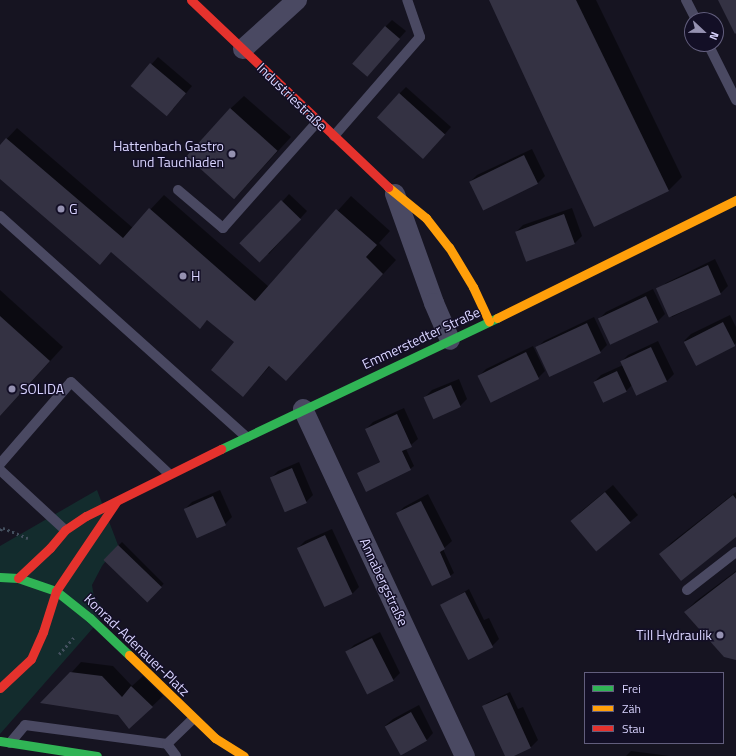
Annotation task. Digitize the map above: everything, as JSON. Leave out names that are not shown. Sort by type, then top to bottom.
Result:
[{"type":"main road","name":"Industriestraße","points":[[191,0],[395,194],[426,218],[449,247],[473,287],[489,322]]},
{"type":"main road","name":"Emmerstedter Straße","points":[[18,578],[50,548],[65,530],[86,516],[303,409],[489,322],[736,200]]},
{"type":"main road","name":"Emmerstedter Straße","points":[[0,688],[31,659],[43,632],[56,591],[117,500]]},
{"type":"main road","name":"Konrad-Adenauer-Platz","points":[[0,577],[18,578],[56,591],[90,618],[214,738],[244,756]]},
{"type":"main road","points":[[5,742],[97,756]]},
{"type":"street","points":[[243,49],[297,0]]},
{"type":"street","name":"Industriestraße","points":[[395,194],[434,304],[450,340]]},
{"type":"street","name":"Annabergstraße","points":[[303,409],[465,756]]},
{"type":"lane","points":[[334,136],[420,36],[407,0]]},
{"type":"lane","points":[[686,0],[692,12]]},
{"type":"lane","points":[[712,52],[736,100]]},
{"type":"lane","points":[[178,190],[223,228],[318,121]]},
{"type":"lane","points":[[0,216],[246,437]]},
{"type":"lane","points":[[0,464],[72,382],[169,474]]},
{"type":"lane","points":[[0,470],[65,530]]},
{"type":"lane","points":[[687,590],[736,552]]},
{"type":"lane","points":[[167,744],[194,719]]},
{"type":"lane","points":[[5,742],[25,725],[167,744],[176,756]]},
{"type":"green space","points":[[97,490],[118,545],[102,566],[92,585],[94,597],[107,612],[0,734],[0,546]]},
{"type":"building","points":[[489,0],[576,0],[669,191],[594,227]]},
{"type":"building","points":[[718,0],[736,0],[735,34]]},
{"type":"building","points":[[385,26],[400,39],[367,77],[352,64]]},
{"type":"building","points":[[150,63],[186,93],[167,116],[131,86]]},
{"type":"building","points":[[399,93],[445,134],[423,159],[377,118]]},
{"type":"building","name":"Hattenbach Gastro und Tauchladen","points":[[230,108],[278,151],[234,199],[187,156]]},
{"type":"building","points":[[6,138],[123,238],[149,208],[255,301],[336,209],[377,245],[366,257],[383,274],[286,381],[269,366],[243,397],[211,370],[234,342],[207,320],[200,329],[111,252],[100,265],[0,179],[0,145]]},
{"type":"building","points":[[524,155],[538,184],[483,211],[469,182]]},
{"type":"building","points":[[281,200],[301,219],[259,263],[239,243]]},
{"type":"building","points":[[564,214],[575,244],[526,262],[515,232]]},
{"type":"building","points":[[708,265],[721,294],[669,317],[656,288]]},
{"type":"building","points":[[646,296],[658,322],[610,345],[598,318]]},
{"type":"building","name":"SOLIDA","points":[[0,316],[50,361],[0,416]]},
{"type":"building","points":[[723,322],[735,346],[696,366],[684,342]]},
{"type":"building","points":[[587,323],[601,353],[549,377],[535,347]]},
{"type":"building","points":[[651,347],[667,381],[636,396],[620,361]]},
{"type":"building","points":[[526,352],[539,379],[491,403],[477,376]]},
{"type":"building","points":[[617,371],[627,392],[603,403],[593,382]]},
{"type":"building","points":[[451,385],[461,407],[433,419],[424,397]]},
{"type":"building","points":[[397,414],[412,447],[402,451],[411,470],[366,492],[357,473],[380,462],[365,429]]},
{"type":"building","points":[[292,468],[307,503],[285,512],[270,477]]},
{"type":"building","points":[[605,492],[631,523],[596,552],[571,521]]},
{"type":"building","points":[[733,495],[736,499],[736,537],[681,581],[659,554]]},
{"type":"building","points":[[213,496],[226,525],[197,538],[184,509]]},
{"type":"building","points":[[421,501],[445,549],[440,552],[451,577],[432,586],[396,513]]},
{"type":"building","points":[[325,535],[352,594],[324,607],[297,548]]},
{"type":"building","points":[[118,545],[162,587],[147,602],[103,560]]},
{"type":"building","name":"Till Hydraulik","points":[[736,572],[736,660],[724,657],[684,612]]},
{"type":"building","points":[[465,592],[493,647],[468,660],[440,605]]},
{"type":"building","points":[[372,638],[394,681],[367,694],[345,652]]},
{"type":"building","points":[[70,672],[102,676],[122,697],[131,686],[153,707],[129,729],[118,715],[40,703]]},
{"type":"building","points":[[507,695],[531,748],[514,756],[505,756],[482,706]]},
{"type":"building","points":[[411,712],[427,741],[401,755],[385,727]]},
{"type":"traffic: fast","points":[[221,449],[497,318]]},
{"type":"traffic: fast","points":[[0,577],[18,578],[56,591],[90,618],[129,655]]},
{"type":"traffic: fast","points":[[0,741],[97,756]]},
{"type":"traffic: slow","points":[[388,187],[426,218],[449,247],[473,287],[489,322]]},
{"type":"traffic: slow","points":[[497,318],[736,200]]},
{"type":"traffic: slow","points":[[129,655],[215,738],[244,756]]},
{"type":"traffic: jam","points":[[191,0],[388,187]]},
{"type":"traffic: jam","points":[[18,578],[50,548],[65,530],[86,516],[221,449]]},
{"type":"traffic: jam","points":[[0,688],[31,659],[43,632],[56,591],[116,502]]},
{"type":"place","name":"Hattenbach Gastro und Tauchladen","points":[[232,154]]},
{"type":"place","name":"G","points":[[61,209]]},
{"type":"place","name":"H","points":[[183,276]]},
{"type":"place","name":"SOLIDA","points":[[12,389]]},
{"type":"place","name":"Till Hydraulik","points":[[720,635]]}]
